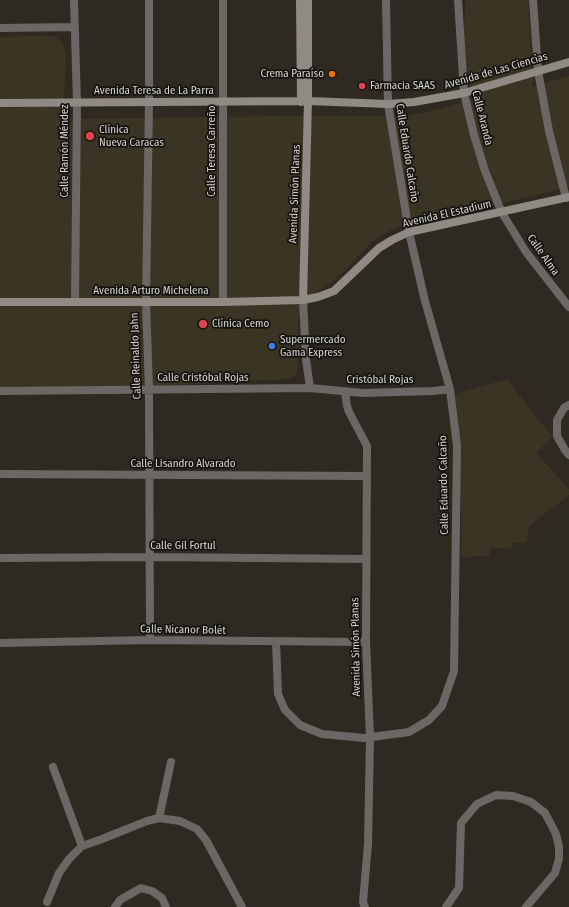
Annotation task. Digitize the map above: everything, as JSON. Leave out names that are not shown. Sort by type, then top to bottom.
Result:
[{"type":"street","name":"Calle Ramón Méndez","points":[[74,0],[77,103],[75,302]]},
{"type":"street","name":"Calle Reinaldo Jahn","points":[[149,0],[146,302],[149,389],[151,557],[150,640]]},
{"type":"street","name":"Calle Teresa Carreño","points":[[223,0],[223,302]]},
{"type":"street","name":"Avenida Simón Planas","points":[[300,0],[304,102]]},
{"type":"street","name":"Avenida Simón Planas","points":[[308,0],[304,102],[303,300],[306,359],[310,388]]},
{"type":"street","name":"Calle Eduardo Calcaño","points":[[276,642],[278,694],[285,710],[300,725],[322,734],[364,738],[409,732],[429,720],[442,706],[454,671],[457,446],[450,389],[425,301],[409,232],[388,104],[386,0]]},
{"type":"street","name":"Calle Aranda","points":[[458,0],[464,93],[474,135],[485,171],[502,212]]},
{"type":"street","points":[[533,0],[538,71],[549,131],[568,198]]},
{"type":"street","points":[[0,28],[74,28]]},
{"type":"street","name":"Avenida de Las Ciencias","points":[[304,102],[388,104],[414,102],[464,93],[569,62]]},
{"type":"street","name":"Avenida Teresa de La Parra","points":[[0,103],[304,102]]},
{"type":"street","name":"Avenida El Estadium","points":[[303,300],[318,297],[334,291],[379,248],[409,232],[568,198]]},
{"type":"street","name":"Calle Alma","points":[[502,212],[526,252],[569,307]]},
{"type":"street","name":"Avenida Arturo Michelena","points":[[0,302],[223,302],[303,300]]},
{"type":"street","name":"Cristóbal Rojas","points":[[310,388],[363,394],[450,389]]},
{"type":"street","name":"Calle Cristóbal Rojas","points":[[0,391],[310,388]]},
{"type":"street","name":"Avenida Simón Planas","points":[[345,392],[347,406],[367,446],[366,642],[370,737],[368,844],[363,902],[365,907]]},
{"type":"street","points":[[569,405],[564,408],[557,420],[557,436],[569,455]]},
{"type":"street","name":"Calle Lisandro Alvarado","points":[[0,474],[366,476]]},
{"type":"street","name":"Calle Gil Fortul","points":[[0,558],[151,557],[366,559]]},
{"type":"street","name":"Calle Nicanor Bolét","points":[[0,643],[150,640],[366,642]]},
{"type":"street","points":[[159,818],[172,762]]},
{"type":"street","points":[[53,767],[82,846]]},
{"type":"street","points":[[446,907],[459,888],[461,822],[477,804],[496,796],[513,796],[531,802],[545,814],[556,834],[559,847],[559,859],[555,873],[526,907]]},
{"type":"street","points":[[47,902],[59,873],[69,859],[82,846],[102,840],[147,821],[159,818],[180,821],[197,829],[206,840],[241,904],[248,907]]},
{"type":"street","points":[[115,907],[120,900],[141,888],[152,891],[162,898],[166,907]]},
{"type":"shaded area","points":[[466,0],[528,0],[533,86],[569,76],[569,187],[396,228],[383,234],[371,243],[343,272],[328,285],[318,291],[298,319],[298,368],[296,374],[287,379],[115,388],[51,389],[0,387],[0,37],[53,36],[60,40],[64,46],[66,55],[63,119],[404,116],[429,112],[473,99],[466,66],[463,39]]},
{"type":"shaded area","points":[[507,379],[552,437],[536,453],[569,489],[569,495],[529,526],[527,542],[513,543],[512,549],[490,547],[489,556],[462,557],[459,446],[455,394]]},
{"type":"place","name":"Crema Paraíso","points":[[332,74]]},
{"type":"place","name":"Farmacia SAAS","points":[[362,86]]},
{"type":"place","name":"Clínica Nueva Caracas","points":[[90,136]]},
{"type":"place","name":"Clínica Cemo","points":[[203,324]]},
{"type":"place","name":"Supermercado Gama Express","points":[[272,346]]}]
